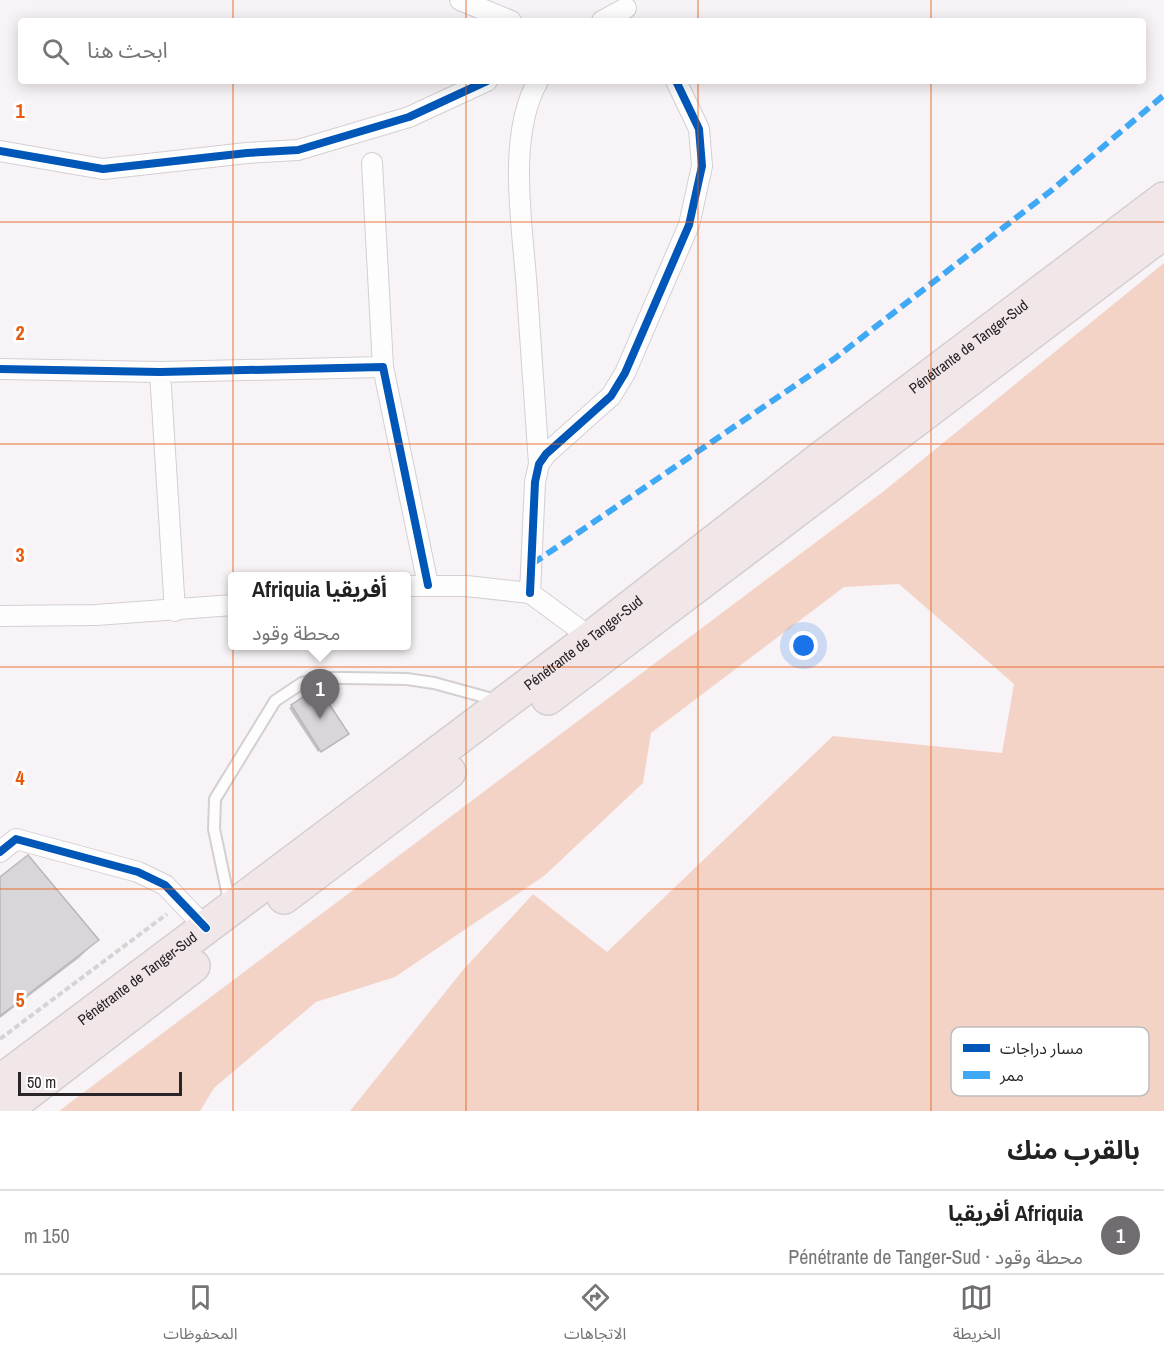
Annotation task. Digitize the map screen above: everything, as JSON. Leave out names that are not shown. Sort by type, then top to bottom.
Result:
[{"type":"highway","name":"Pénétrante de Tanger-Sud","points":[[0,1082],[591,638],[819,460],[1164,200]]},
{"type":"highway","name":"Pénétrante de Tanger-Sud","points":[[4,1111],[247,924],[1164,232]]},
{"type":"street","points":[[460,0],[504,18]]},
{"type":"street","points":[[609,18],[628,10]]},
{"type":"street","points":[[0,151],[104,169],[247,153],[298,150],[409,117],[480,84]]},
{"type":"street","points":[[530,593],[535,482],[539,464],[521,197],[521,133],[528,100],[536,84]]},
{"type":"street","points":[[539,464],[546,454],[611,396],[626,373],[689,225],[702,166],[699,129],[677,84]]},
{"type":"street","points":[[372,163],[383,367],[428,585]]},
{"type":"street","points":[[0,369],[160,372],[383,367]]},
{"type":"street","points":[[160,372],[175,610]]},
{"type":"street","points":[[411,586],[466,586],[530,593],[591,638]]},
{"type":"street","points":[[0,616],[175,610],[228,605]]},
{"type":"street","points":[[0,852],[16,839],[138,872],[165,885],[182,903],[218,918]]},
{"type":"lane","points":[[218,918],[215,799],[275,702],[288,690],[321,678],[407,679],[434,683],[505,703]]},
{"type":"path","points":[[0,1039],[182,903]]},
{"type":"shaded area","points":[[1164,263],[1164,1111],[350,1111],[463,970],[533,894],[607,952],[833,736],[1002,753],[1014,684],[899,584],[844,587],[651,733],[643,783],[544,876],[395,977],[316,1002],[214,1088],[200,1111],[59,1111],[884,491]]},
{"type":"building","points":[[318,687],[349,734],[321,752],[291,705]]},
{"type":"building","points":[[28,855],[99,940],[0,1016],[0,877]]},
{"type":"marked path","points":[[532,564],[834,359],[1052,190],[1164,95]]},
{"type":"cycle path","points":[[0,151],[103,169],[247,153],[298,150],[409,117],[480,84]]},
{"type":"cycle path","points":[[530,593],[535,482],[539,464],[546,454],[611,396],[625,373],[689,225],[702,166],[699,129],[677,84]]},
{"type":"cycle path","points":[[0,369],[160,372],[383,367],[428,585]]},
{"type":"cycle path","points":[[0,852],[16,839],[138,872],[165,885],[206,928]]},
{"type":"place","name":"Afriquia أفريقيا","points":[[320,719]]}]
